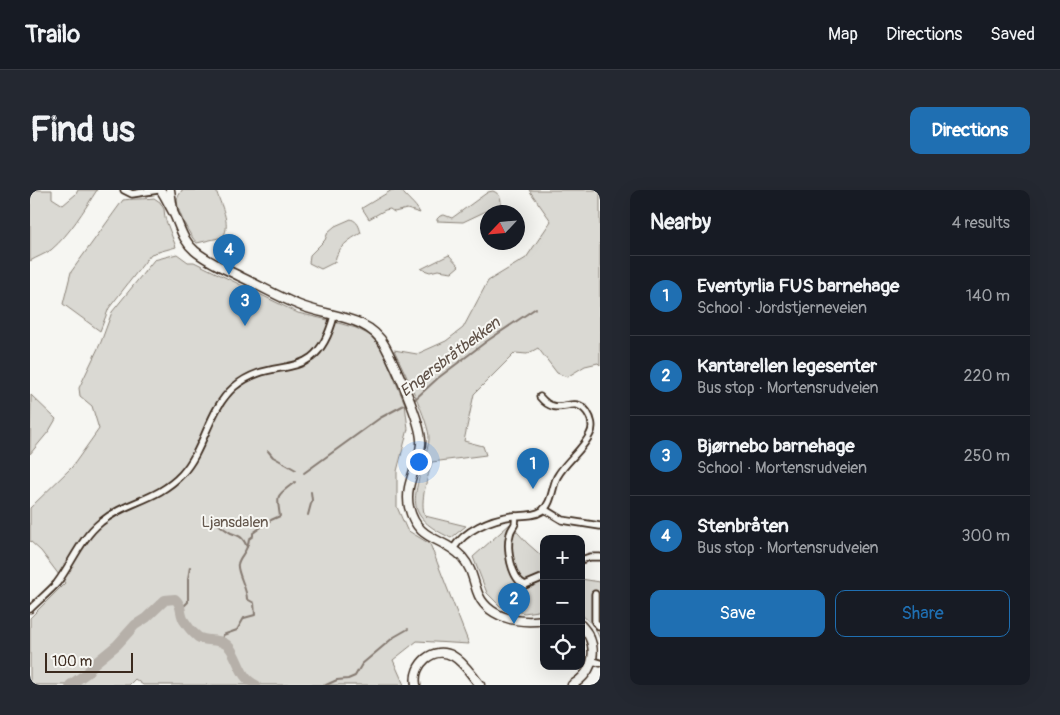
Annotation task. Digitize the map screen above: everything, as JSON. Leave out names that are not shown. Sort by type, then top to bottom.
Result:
[{"type":"street","points":[[125,191],[130,194],[138,191],[163,190],[185,240],[201,255],[293,303],[358,322],[371,329],[380,338],[389,353],[421,434],[419,456],[408,487],[413,518],[422,531],[462,556],[468,564],[479,597],[488,609],[518,622],[540,621]]},
{"type":"street","points":[[30,609],[56,583],[86,537],[96,526],[118,510],[150,498],[182,474],[194,457],[219,407],[231,391],[250,377],[296,366],[313,357],[326,341],[334,316]]},
{"type":"street","points":[[453,549],[458,542],[484,524],[499,518],[535,514],[544,509],[548,504],[557,478],[588,438],[592,426],[588,413],[581,407],[575,405],[550,406],[540,397]]},
{"type":"street","points":[[544,509],[562,520],[600,526]]},
{"type":"street","points":[[515,516],[515,526],[510,534],[509,557],[519,581],[525,585],[540,579]]},
{"type":"street","points":[[585,559],[600,557]]},
{"type":"street","points":[[595,594],[595,619],[596,624],[600,627]]},
{"type":"street","points":[[572,685],[586,674],[596,662],[593,643],[585,630]]},
{"type":"street","points":[[416,685],[416,673],[422,661],[433,654],[444,653],[452,655],[459,660],[480,685]]},
{"type":"green space","points":[[30,190],[52,190],[52,198],[63,205],[78,190],[97,190],[76,222],[58,244],[30,261]]},
{"type":"green space","points":[[182,190],[216,190],[226,220],[223,237],[197,243],[184,224],[179,212],[177,200]]},
{"type":"green space","points":[[392,190],[401,190],[420,213],[407,209],[394,212],[390,209],[369,219],[362,208]]},
{"type":"green space","points":[[529,190],[600,190],[600,365],[598,363],[585,366],[567,377],[557,373],[538,348],[527,354],[515,353],[474,394],[464,441],[483,446],[486,455],[432,462],[426,482],[423,503],[425,516],[466,526],[451,538],[425,522],[419,514],[416,505],[417,485],[429,444],[428,431],[415,395],[394,350],[417,354],[446,341],[463,328],[488,281],[526,258],[551,221]]},
{"type":"green space","points":[[493,191],[497,193],[500,196],[501,204],[480,205],[480,214],[463,222],[437,221],[440,216],[444,215],[452,218],[488,192]]},
{"type":"green space","points":[[154,198],[160,202],[164,209],[165,218],[176,247],[151,254],[109,308],[100,331],[63,304],[71,272],[123,200]]},
{"type":"green space","points":[[351,219],[358,225],[361,233],[341,248],[335,262],[321,269],[309,263],[310,255],[325,240],[328,232],[335,226]]},
{"type":"green space","name":"Ljansdalen","points":[[177,254],[188,262],[194,262],[298,313],[356,328],[373,337],[382,349],[405,404],[408,429],[397,471],[397,507],[407,530],[430,544],[469,644],[417,641],[393,660],[404,685],[143,685],[135,679],[129,685],[30,685],[30,618],[65,583],[41,551],[30,541],[30,508],[72,467],[99,429],[92,406],[80,396],[79,388],[101,342],[112,312],[154,260]]},
{"type":"green space","points":[[449,255],[459,266],[452,272],[438,270],[430,272],[421,269]]},
{"type":"green space","points":[[31,395],[56,419],[49,431],[30,454]]},
{"type":"green space","points":[[510,524],[540,554],[540,611],[524,613],[500,606],[487,593],[473,557]]},
{"type":"green space","points":[[585,580],[600,582],[600,639],[594,626],[585,618]]},
{"type":"waterway","name":"Engersbråtbekken","points":[[413,401],[438,378],[487,341],[536,308]]},
{"type":"waterway","name":"Engersbråtbekken","points":[[304,473],[380,418],[408,403]]},
{"type":"waterway","points":[[268,451],[273,457],[296,470]]},
{"type":"waterway","name":"Engersbråtbekken","points":[[222,642],[223,635],[237,630],[244,618],[255,615],[254,603],[247,599],[238,564],[253,533],[280,516],[279,496],[295,482]]},
{"type":"waterway","points":[[308,515],[312,500],[311,492]]},
{"type":"waterway","points":[[214,521],[229,532],[241,537],[247,547]]},
{"type":"waterway","points":[[181,609],[188,602],[190,567]]},
{"type":"waterway","points":[[70,685],[87,673],[135,625],[146,618],[165,600],[175,599],[179,604],[183,619],[192,632],[202,639],[219,641],[227,645],[246,678],[256,685]]},
{"type":"waterway","points":[[326,685],[337,680],[355,676],[362,664],[394,637],[408,629]]},
{"type":"place","name":"Stenbråten","points":[[229,275]]},
{"type":"place","name":"Bjørnebo barnehage","points":[[245,326]]},
{"type":"place","name":"Eventyrlia FUS barnehage","points":[[533,489]]},
{"type":"place","name":"Kantarellen legesenter","points":[[514,624]]}]
